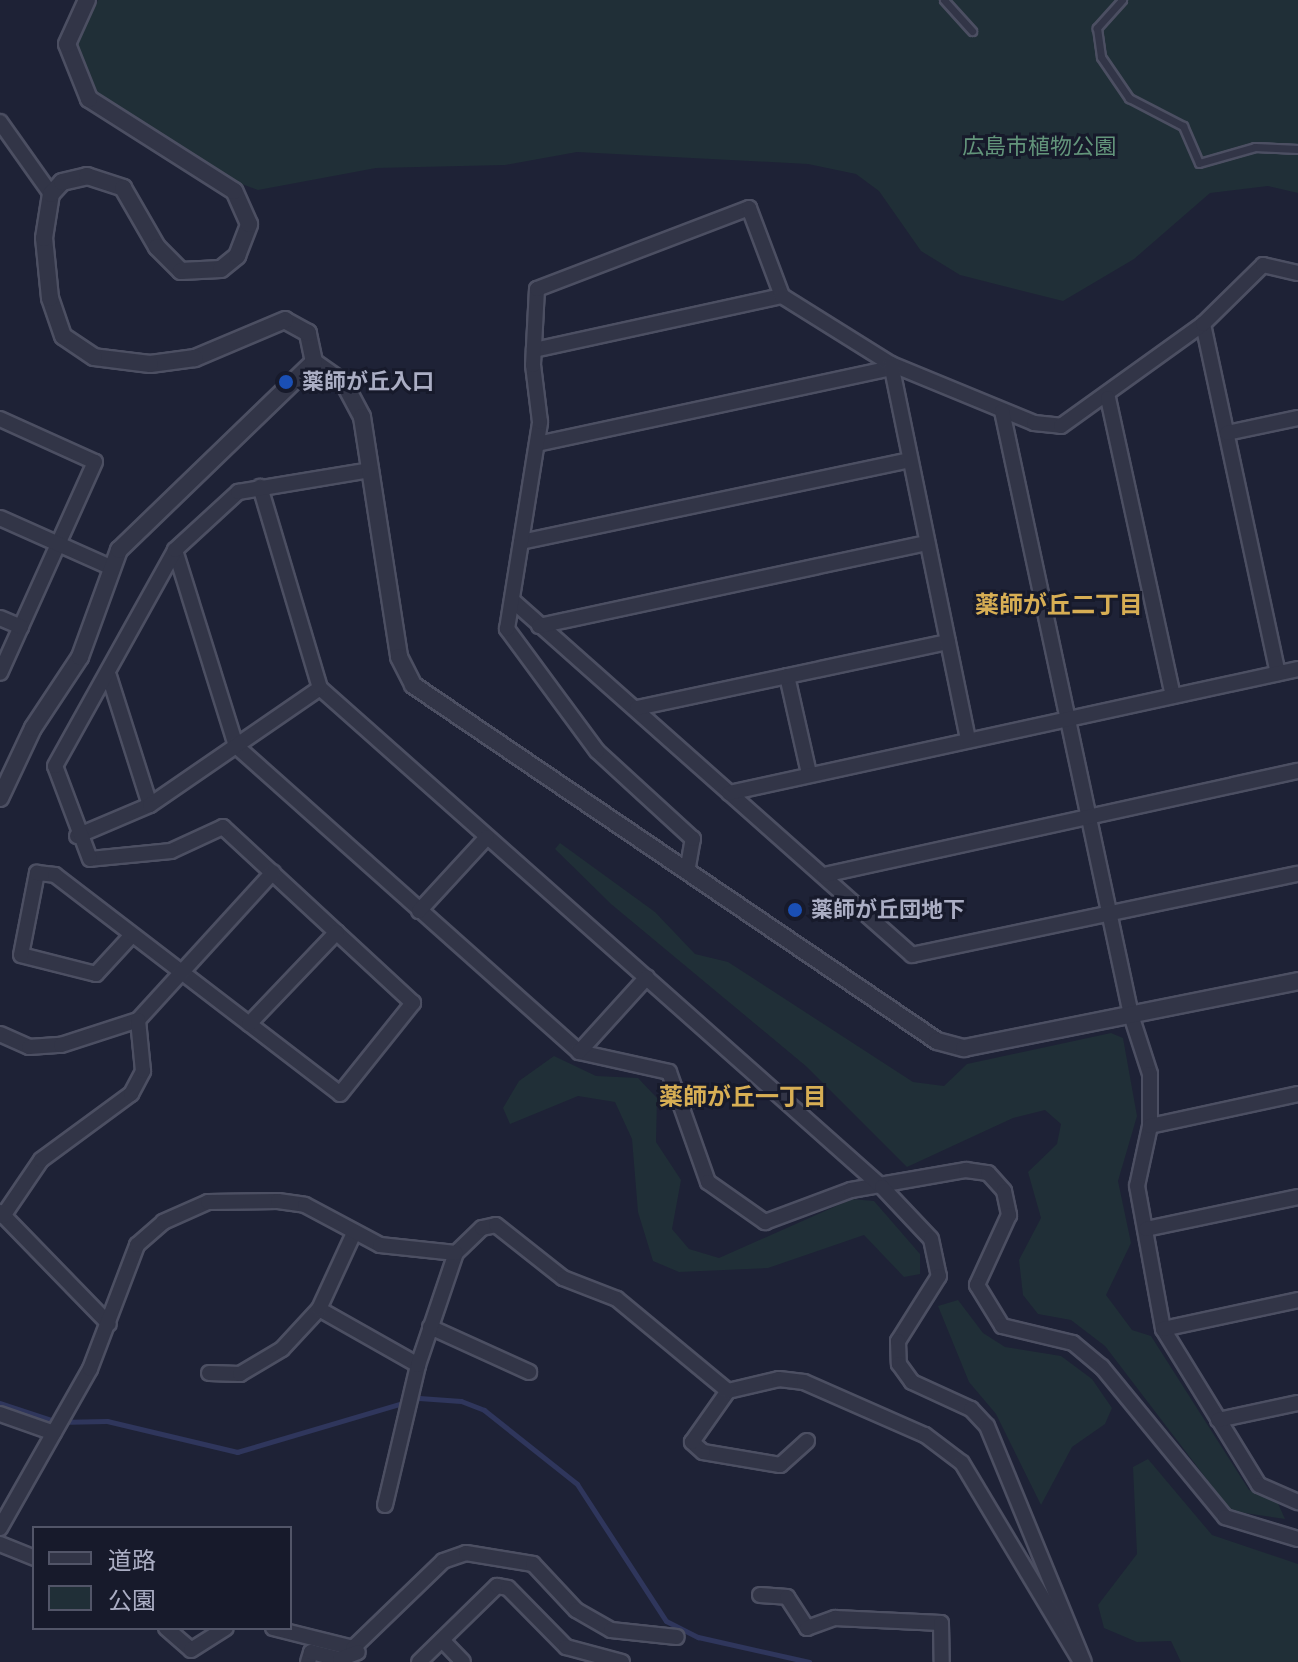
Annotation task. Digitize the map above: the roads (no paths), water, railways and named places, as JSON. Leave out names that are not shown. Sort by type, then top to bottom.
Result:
[{"type":"street","points":[[51,194],[62,182],[87,176],[123,188],[157,247],[181,271],[221,269],[245,243],[249,224],[234,191],[108,114],[77,82],[67,44],[87,0]]},
{"type":"street","points":[[0,122],[51,194],[46,275],[56,320],[72,346],[113,362],[165,363],[285,320],[308,333],[314,362],[351,392],[371,470],[399,657],[413,685],[937,1041],[964,1048],[1298,981]]},
{"type":"street","points":[[687,872],[693,839],[597,751],[507,629],[537,444],[534,350],[537,289],[749,208],[782,296],[891,366],[1002,411],[1061,426],[1108,398],[1203,324],[1263,265],[1298,273]]},
{"type":"street","points":[[534,350],[782,296]]},
{"type":"street","points":[[1203,324],[1278,673]]},
{"type":"street","points":[[0,798],[33,728],[80,657],[108,566],[314,362]]},
{"type":"street","points":[[537,444],[891,366]]},
{"type":"street","points":[[891,366],[968,739]]},
{"type":"street","points":[[1108,398],[1173,696]]},
{"type":"street","points":[[1002,411],[1131,1015],[1150,1074],[1150,1126],[1137,1178],[1163,1329],[1259,1485],[1298,1502]]},
{"type":"street","points":[[1227,433],[1298,418]]},
{"type":"street","points":[[0,419],[95,462],[0,673]]},
{"type":"street","points":[[521,542],[909,460]]},
{"type":"street","points":[[132,935],[96,974],[21,955],[37,873],[55,875],[249,1024],[346,1093],[413,1003],[223,827],[171,851],[97,862],[84,854],[55,766],[109,676],[175,550],[238,492],[371,470]]},
{"type":"street","points":[[260,487],[320,688],[882,1187],[931,1239],[939,1259],[934,1290],[898,1341],[899,1364],[912,1382],[971,1409],[987,1426],[1082,1662]]},
{"type":"street","points":[[0,518],[108,566]]},
{"type":"street","points":[[539,626],[927,543]]},
{"type":"street","points":[[175,550],[236,746],[579,1052],[669,1072],[703,1177],[758,1221],[882,1187],[966,1170],[995,1178],[1007,1199],[1008,1224],[976,1277],[1002,1326],[1073,1343],[1102,1367],[1225,1517],[1298,1539]]},
{"type":"street","points":[[512,600],[912,955],[1298,874]]},
{"type":"street","points":[[0,618],[21,627]]},
{"type":"street","points":[[637,708],[948,642]]},
{"type":"street","points":[[729,793],[1298,669]]},
{"type":"street","points":[[109,676],[150,805]]},
{"type":"street","points":[[787,676],[809,774]]},
{"type":"street","points":[[77,836],[150,805],[320,688]]},
{"type":"street","points":[[824,875],[1298,771]]},
{"type":"street","points":[[419,911],[487,837]]},
{"type":"street","points":[[0,1034],[29,1047],[61,1045],[138,1020],[273,872]]},
{"type":"street","points":[[249,1024],[337,932]]},
{"type":"street","points":[[579,1052],[647,977]]},
{"type":"street","points":[[109,1324],[2,1214],[41,1160],[131,1094],[143,1071],[138,1020]]},
{"type":"street","points":[[1150,1126],[1298,1094]]},
{"type":"street","points":[[1146,1229],[1298,1197]]},
{"type":"street","points":[[0,1528],[59,1425],[109,1324],[142,1237],[198,1205],[229,1199],[305,1205],[353,1235],[403,1250],[456,1253]]},
{"type":"street","points":[[385,1505],[410,1394],[430,1327],[456,1253],[477,1231],[496,1225],[563,1278],[617,1299],[728,1391]]},
{"type":"street","points":[[209,1373],[232,1375],[259,1364],[319,1309],[353,1235]]},
{"type":"street","points":[[1163,1329],[1298,1300]]},
{"type":"street","points":[[319,1309],[418,1365]]},
{"type":"street","points":[[430,1327],[529,1372]]},
{"type":"street","points":[[807,1441],[780,1465],[697,1449],[694,1435],[728,1391],[790,1379],[925,1435],[962,1463],[1082,1662]]},
{"type":"street","points":[[1218,1420],[1298,1403]]},
{"type":"street","points":[[0,1414],[59,1425]]},
{"type":"street","points":[[0,1544],[32,1557]]},
{"type":"street","points":[[308,1662],[311,1652],[351,1657],[359,1644],[443,1561],[466,1553],[533,1564],[576,1610],[611,1630],[677,1637]]},
{"type":"street","points":[[419,1662],[497,1586],[508,1588],[566,1647],[622,1662]]},
{"type":"street","points":[[760,1595],[787,1597],[807,1628],[835,1618],[941,1623],[942,1662]]},
{"type":"street","points":[[168,1630],[191,1650],[223,1630]]},
{"type":"street","points":[[280,1630],[347,1650],[359,1644]]},
{"type":"street","points":[[442,1640],[463,1662]]},
{"type":"lane","points":[[944,0],[972,31]]},
{"type":"lane","points":[[1122,0],[1101,18],[1101,57],[1129,98],[1183,126],[1199,163],[1267,145],[1298,149]]},
{"type":"waterway","points":[[0,1403],[57,1422],[107,1421],[237,1452],[419,1398],[461,1401],[484,1410],[577,1484],[666,1621],[698,1637],[809,1662]]},
{"type":"place","name":"薬師が丘入口","points":[[286,382]]},
{"type":"place","name":"薬師が丘団地下","points":[[795,910]]},
{"type":"district","name":"薬師が丘二丁目","points":[[1059,604]]},
{"type":"district","name":"薬師が丘一丁目","points":[[743,1096]]},
{"type":"park label","name":"広島市植物公園","points":[[1039,147]]}]
